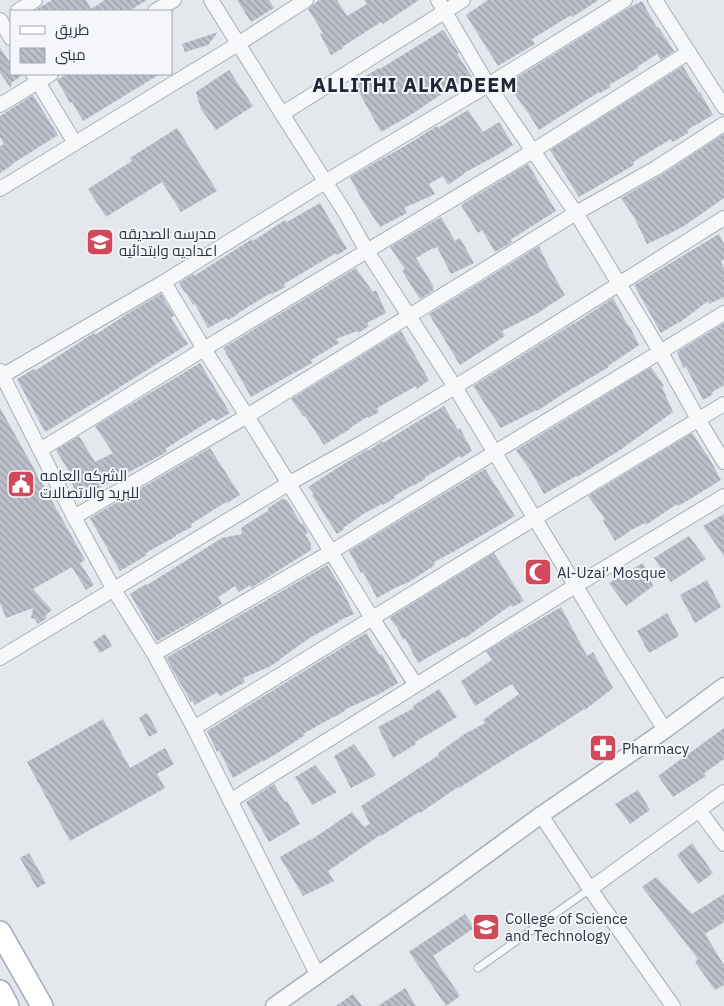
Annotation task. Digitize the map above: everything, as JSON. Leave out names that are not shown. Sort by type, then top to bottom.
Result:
[{"type":"main road","points":[[0,932],[42,1006]]},
{"type":"main road","points":[[0,991],[8,1006]]},
{"type":"street","points":[[20,10],[35,0]]},
{"type":"street","points":[[157,10],[174,0]]},
{"type":"street","points":[[211,0],[367,251],[455,387],[575,586],[665,730]]},
{"type":"street","points":[[0,189],[238,44],[306,0]]},
{"type":"street","points":[[282,114],[442,6],[463,0]]},
{"type":"street","points":[[318,976],[194,728],[154,654],[114,590],[1,374],[164,282],[625,0]]},
{"type":"street","points":[[655,0],[724,107]]},
{"type":"street","points":[[442,6],[488,85],[576,213],[660,351],[724,462]]},
{"type":"street","points":[[3,20],[10,36]]},
{"type":"street","points":[[40,450],[532,151],[689,52]]},
{"type":"street","points":[[0,106],[36,78],[75,142]]},
{"type":"street","points":[[74,516],[247,416],[576,213],[656,168],[724,124]]},
{"type":"street","points":[[0,658],[288,484],[455,387],[724,218]]},
{"type":"street","points":[[164,282],[204,350],[416,685]]},
{"type":"street","points":[[154,654],[331,552],[724,313]]},
{"type":"street","points":[[194,728],[724,404]]},
{"type":"street","points":[[230,801],[575,586],[724,496]]},
{"type":"street","points":[[274,1006],[441,888],[541,814],[665,730],[724,686]]},
{"type":"street","points":[[590,889],[724,792]]},
{"type":"street","points":[[699,810],[724,844]]},
{"type":"street","points":[[541,814],[590,889],[673,1006]]},
{"type":"lane","points":[[478,968],[590,889]]},
{"type":"building","points":[[52,0],[86,0],[91,9],[105,0],[147,0],[131,10],[36,10]]},
{"type":"building","points":[[237,0],[269,0],[274,8],[251,22]]},
{"type":"building","points":[[319,0],[337,0],[347,16],[367,4],[364,0],[419,0],[331,55],[320,34],[323,33],[308,9]]},
{"type":"building","points":[[488,0],[599,0],[532,39],[535,44],[498,66],[466,15]]},
{"type":"building","points":[[642,1],[657,28],[674,51],[661,60],[657,54],[609,85],[611,87],[599,92],[539,130],[508,83]]},
{"type":"building","points":[[443,30],[459,53],[457,54],[472,77],[460,85],[458,83],[409,116],[381,132],[354,83]]},
{"type":"building","points":[[218,32],[208,45],[185,52],[182,44]]},
{"type":"building","points":[[0,48],[10,63],[10,75],[23,75],[11,83],[11,88],[0,73]]},
{"type":"building","points":[[683,66],[713,115],[687,130],[688,133],[673,142],[671,139],[633,162],[634,165],[579,197],[550,150]]},
{"type":"building","points":[[229,70],[253,106],[216,130],[201,109],[196,92]]},
{"type":"building","points":[[65,75],[158,75],[83,121],[57,80]]},
{"type":"building","points":[[33,95],[58,135],[0,173],[0,146],[4,144],[0,137],[0,116]]},
{"type":"building","points":[[468,110],[483,132],[499,122],[513,145],[464,173],[448,185],[443,176],[429,184],[435,194],[404,208],[407,213],[380,227],[362,200],[350,177]]},
{"type":"building","points":[[177,128],[217,191],[181,212],[162,182],[106,217],[88,189],[132,161],[130,158]]},
{"type":"building","points":[[724,134],[724,198],[684,226],[647,244],[634,217],[621,198],[661,175]]},
{"type":"building","points":[[528,164],[556,211],[510,240],[512,242],[495,252],[482,230],[478,233],[461,205]]},
{"type":"building","points":[[320,203],[347,249],[337,255],[336,253],[284,284],[285,287],[271,293],[228,320],[227,318],[208,328],[195,304],[193,305],[179,283],[193,274],[194,276],[252,239],[253,241],[285,220],[287,222]]},
{"type":"building","points":[[441,217],[455,241],[460,238],[474,263],[451,274],[437,247],[416,258],[434,287],[432,288],[434,290],[420,299],[402,271],[405,269],[390,247]]},
{"type":"building","points":[[719,234],[724,244],[724,259],[721,262],[724,268],[724,297],[709,304],[708,301],[679,323],[661,333],[634,285]]},
{"type":"building","points":[[539,246],[565,295],[538,313],[502,331],[505,336],[460,365],[429,314]]},
{"type":"building","points":[[356,268],[373,292],[376,290],[386,313],[367,323],[369,326],[358,333],[357,331],[336,339],[339,343],[311,360],[312,363],[251,397],[223,348]]},
{"type":"building","points":[[161,294],[174,316],[171,318],[188,344],[45,432],[17,379],[34,369],[35,371],[94,333],[95,335]]},
{"type":"building","points":[[613,298],[639,345],[609,367],[537,411],[501,428],[473,386]]},
{"type":"building","points":[[724,323],[724,385],[703,400],[686,367],[683,368],[677,352]]},
{"type":"building","points":[[401,331],[429,380],[417,389],[416,386],[377,408],[379,412],[367,417],[324,445],[291,399]]},
{"type":"building","points":[[200,363],[230,413],[216,421],[214,418],[165,449],[167,452],[80,498],[68,476],[71,475],[56,450],[79,436],[95,462],[113,453],[95,426]]},
{"type":"building","points":[[651,367],[664,386],[662,387],[673,412],[620,450],[577,477],[544,494],[516,450]]},
{"type":"building","points":[[444,406],[458,430],[460,428],[472,451],[461,458],[459,456],[425,477],[425,479],[394,496],[395,498],[365,513],[337,534],[308,487],[348,461],[368,451],[382,441],[383,443]]},
{"type":"building","name":"الشركه العامه للبريد والاتصالات","points":[[0,408],[85,560],[80,563],[94,585],[86,590],[72,567],[33,589],[52,610],[45,616],[47,618],[38,624],[35,619],[31,618],[33,608],[6,618],[0,603]]},
{"type":"building","points":[[692,433],[707,454],[721,480],[678,506],[677,504],[646,525],[645,523],[629,531],[615,541],[603,521],[605,519],[588,496]]},
{"type":"building","points":[[210,448],[240,495],[191,524],[192,527],[146,553],[147,555],[120,571],[90,518]]},
{"type":"building","points":[[485,469],[515,516],[434,562],[435,565],[409,582],[377,598],[349,551]]},
{"type":"building","points":[[282,499],[287,500],[301,524],[303,523],[308,533],[305,534],[311,544],[311,550],[251,588],[250,585],[239,592],[235,586],[218,597],[222,604],[157,641],[130,594],[222,538],[242,534],[241,528]]},
{"type":"building","points":[[724,514],[724,556],[703,526]]},
{"type":"building","points":[[689,536],[706,559],[671,582],[654,558]]},
{"type":"building","points":[[494,553],[524,601],[512,607],[511,605],[465,638],[418,663],[405,638],[403,640],[397,627],[389,618]]},
{"type":"building","points":[[643,563],[653,586],[626,606],[609,583]]},
{"type":"building","points":[[327,565],[340,585],[354,614],[311,637],[269,667],[243,678],[245,682],[220,696],[217,692],[195,705],[192,700],[191,702],[166,658]]},
{"type":"building","points":[[707,580],[721,607],[695,623],[680,595]]},
{"type":"building","points":[[561,607],[587,656],[593,652],[613,688],[585,710],[458,787],[420,813],[380,835],[328,871],[334,881],[303,896],[280,857],[311,840],[352,812],[364,827],[370,824],[361,806],[439,755],[438,753],[469,731],[485,723],[483,720],[519,694],[512,684],[475,706],[461,681],[492,660],[486,651]]},
{"type":"building","points":[[667,613],[679,636],[649,653],[637,631]]},
{"type":"building","points":[[366,633],[380,655],[382,654],[398,683],[346,709],[303,734],[305,735],[276,754],[233,778],[207,731]]},
{"type":"building","points":[[105,634],[112,646],[100,653],[93,642]]},
{"type":"building","points":[[439,689],[457,717],[415,742],[416,744],[393,758],[378,727],[414,708],[413,706]]},
{"type":"building","points":[[147,713],[158,732],[149,737],[139,718]]},
{"type":"building","points":[[103,719],[130,768],[165,748],[174,764],[157,774],[165,788],[70,841],[27,762]]},
{"type":"building","points":[[724,728],[724,759],[704,773],[706,776],[673,797],[658,776]]},
{"type":"building","points":[[354,744],[376,775],[351,788],[334,756]]},
{"type":"building","points":[[315,765],[337,792],[312,805],[295,777]]},
{"type":"building","points":[[274,784],[285,802],[287,801],[300,824],[269,842],[246,802]]},
{"type":"building","points":[[638,790],[650,810],[630,824],[615,804]]},
{"type":"building","points":[[692,843],[713,873],[698,884],[677,855]]},
{"type":"building","points":[[29,853],[46,883],[37,888],[20,858]]},
{"type":"building","points":[[656,877],[692,914],[724,894],[724,922],[705,934],[724,965],[724,985],[715,990],[695,962],[698,959],[642,887]]},
{"type":"building","points":[[465,914],[474,928],[433,956],[460,996],[446,1006],[409,952]]},
{"type":"building","points":[[405,988],[416,1006],[378,1006]]},
{"type":"building","points":[[353,994],[362,1006],[336,1006]]},
{"type":"place","name":"مدرسه الصديقه اعداديه وابتدائيه","points":[[100,242]]},
{"type":"place","name":"الشركه العامه للبريد والاتصالات","points":[[21,484]]},
{"type":"place","name":"Al-Uzai' Mosque","points":[[538,572]]},
{"type":"place","name":"Pharmacy","points":[[603,748]]},
{"type":"place","name":"College of Science and Technology","points":[[486,927]]},
{"type":"district","name":"ALLITHI ALKADEEM","points":[[415,84]]}]
